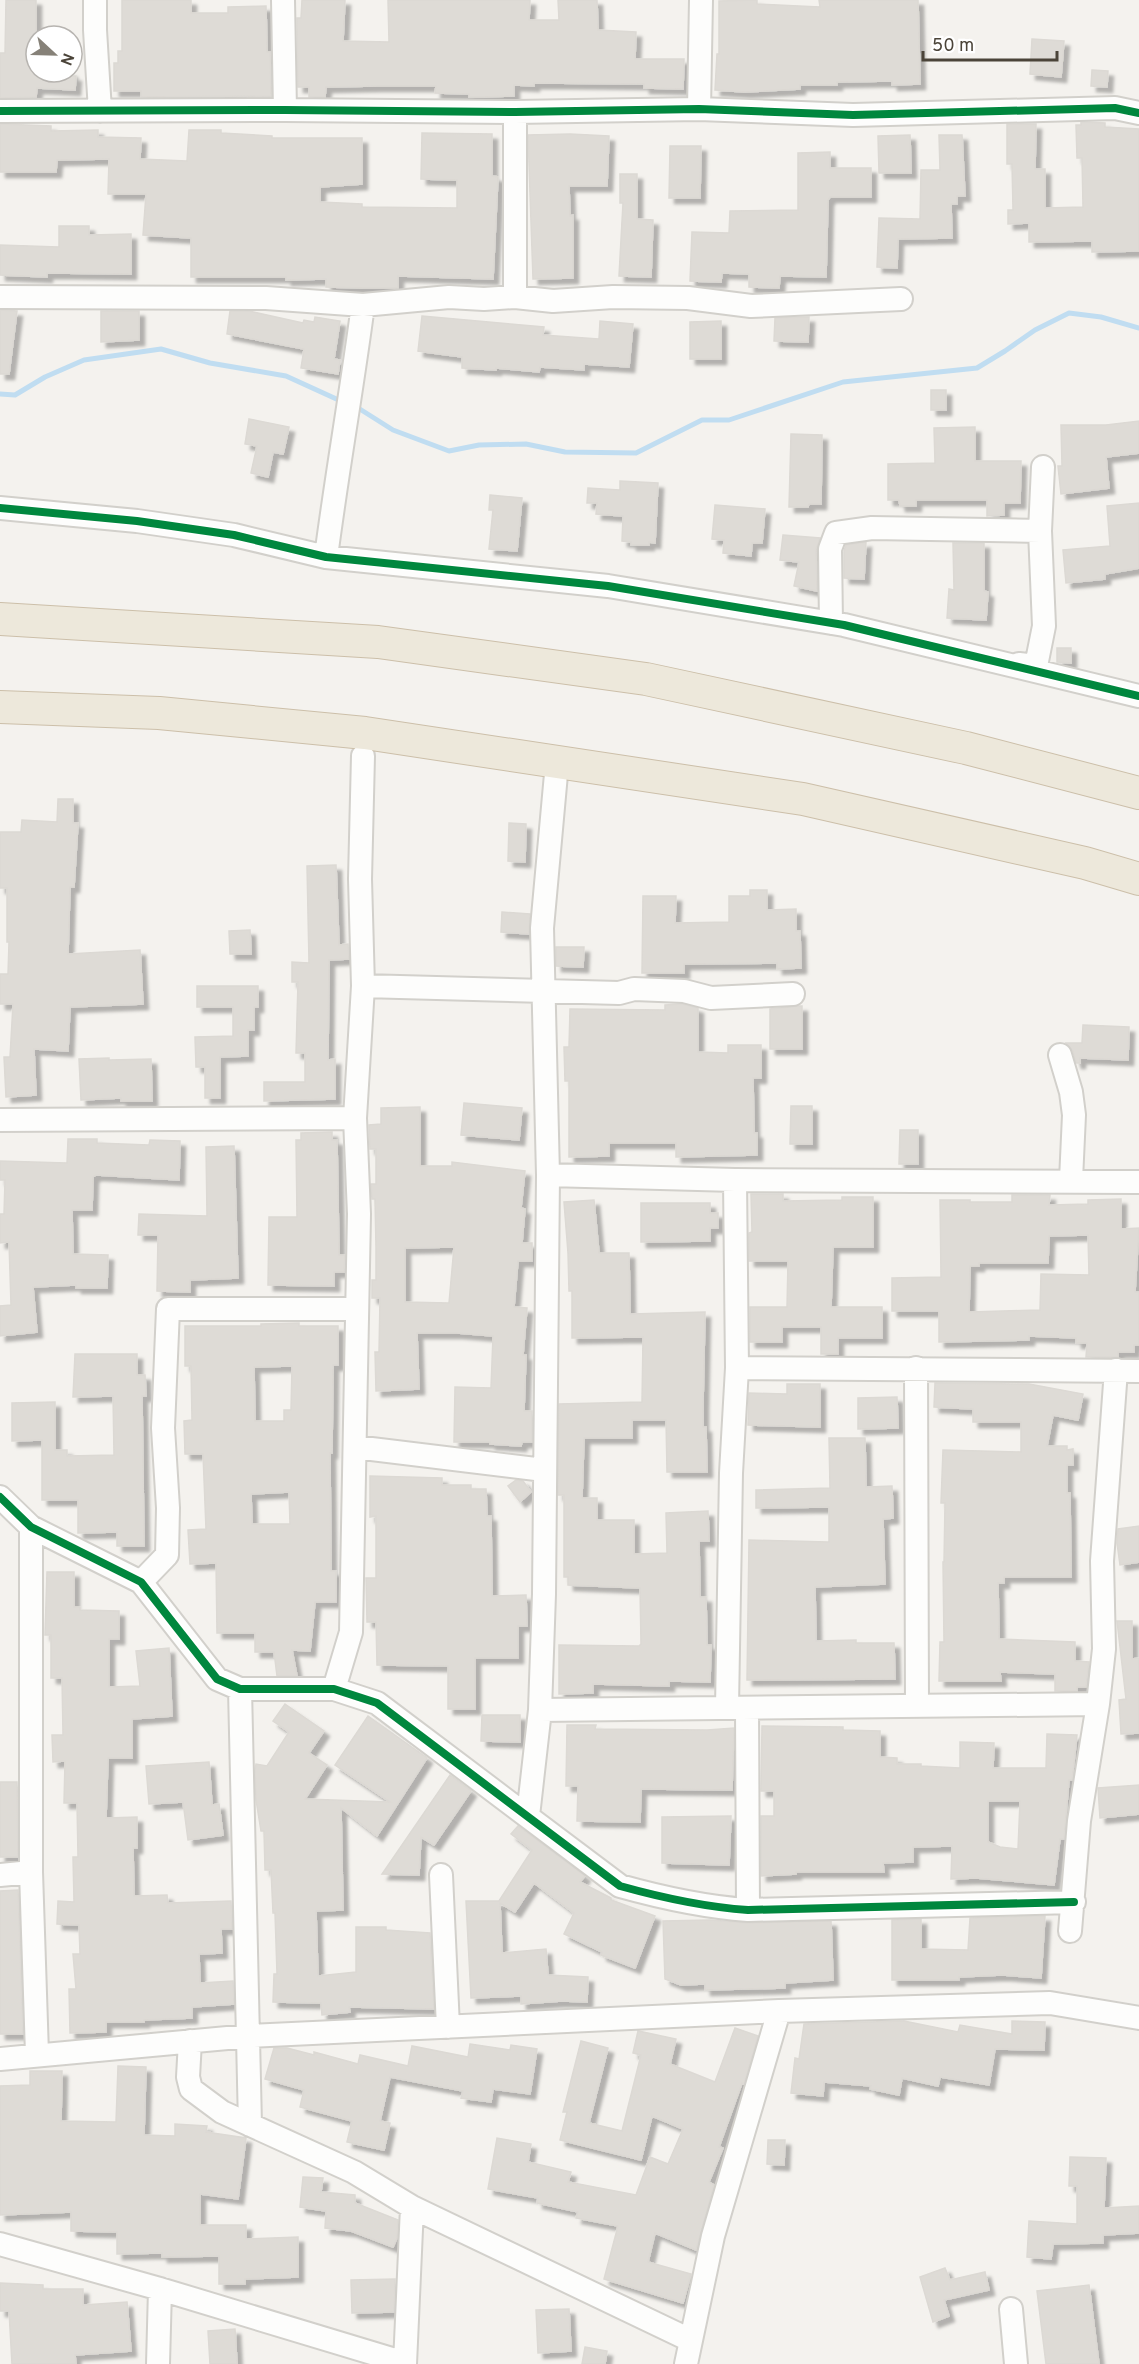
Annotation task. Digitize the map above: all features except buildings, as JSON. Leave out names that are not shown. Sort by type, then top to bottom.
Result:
[{"type":"highway","points":[[0,619],[378,642],[646,679],[966,748],[1139,793]]},
{"type":"highway","points":[[4,712],[159,713],[365,733],[803,800],[1085,863],[1139,879]]},
{"type":"street","points":[[95,0],[100,111]]},
{"type":"street","points":[[283,0],[285,110]]},
{"type":"street","points":[[699,109],[701,0]]},
{"type":"street","points":[[0,111],[515,112],[699,109],[853,115],[1115,108],[1139,113]]},
{"type":"street","points":[[514,297],[515,112]]},
{"type":"street","points":[[0,297],[266,298],[363,305],[449,297],[484,299],[514,297],[554,301],[613,297],[688,298],[750,306],[901,299]]},
{"type":"street","points":[[326,557],[341,439],[350,405],[363,305]]},
{"type":"street","points":[[1002,661],[1036,666],[1044,626],[1040,531],[1043,467]]},
{"type":"street","points":[[0,508],[137,521],[234,535],[326,557],[608,586],[831,623],[1002,661],[1139,696]]},
{"type":"street","points":[[831,623],[830,549],[836,533],[872,528],[1040,531]]},
{"type":"street","points":[[334,1689],[351,1632],[359,1214],[355,1118],[363,986],[360,879],[363,756]]},
{"type":"street","points":[[528,1816],[540,1710],[544,1594],[548,1174],[542,928],[557,763]]},
{"type":"street","points":[[363,986],[542,989],[619,993],[634,989],[684,991],[711,998],[793,994]]},
{"type":"street","points":[[1060,1055],[1071,1092],[1074,1115],[1071,1180]]},
{"type":"street","points":[[0,1120],[355,1118]]},
{"type":"street","points":[[548,1174],[735,1180],[1139,1182]]},
{"type":"street","points":[[735,1180],[737,1368],[731,1473],[737,1707],[748,1910]]},
{"type":"street","points":[[141,1582],[167,1555],[168,1508],[163,1428],[168,1309],[357,1309]]},
{"type":"street","points":[[737,1368],[1139,1371]]},
{"type":"street","points":[[916,1368],[917,1705]]},
{"type":"street","points":[[1070,1931],[1074,1902],[1078,1821],[1098,1704],[1104,1649],[1102,1561],[1116,1370]]},
{"type":"street","points":[[355,1447],[544,1470]]},
{"type":"street","points":[[0,1497],[31,1527],[141,1582],[217,1679],[240,1689],[334,1689],[377,1703],[620,1886],[681,1902],[748,1910],[1074,1902]]},
{"type":"street","points":[[31,1527],[30,1872],[37,2054]]},
{"type":"street","points":[[240,1689],[250,2125]]},
{"type":"street","points":[[540,1710],[1098,1704]]},
{"type":"street","points":[[0,1875],[30,1872]]},
{"type":"street","points":[[441,1875],[448,2026]]},
{"type":"street","points":[[0,2059],[249,2036],[779,2011],[1050,2003],[1139,2018]]},
{"type":"street","points":[[686,2364],[713,2236],[779,2011]]},
{"type":"street","points":[[190,2041],[188,2077],[191,2089],[222,2112],[354,2172],[412,2208],[690,2340]]},
{"type":"street","points":[[0,2244],[160,2289],[405,2363],[412,2208]]},
{"type":"street","points":[[158,2364],[160,2289]]},
{"type":"street","points":[[1011,2309],[1016,2364]]},
{"type":"waterway","points":[[355,406],[393,430],[449,451],[479,445],[526,444],[565,452],[636,453],[702,420],[729,420],[843,382],[977,368],[1035,330],[1069,313],[1101,317],[1139,328]]},
{"type":"waterway","points":[[0,394],[15,395],[45,377],[84,360],[161,349],[210,363],[286,376],[343,402]]},
{"type":"cycle path","points":[[0,111],[515,112],[699,109],[853,115],[1115,108],[1139,113]]},
{"type":"cycle path","points":[[0,508],[137,521],[234,535],[326,557],[608,586],[844,625],[1139,696]]},
{"type":"cycle path","points":[[0,1497],[31,1527],[141,1582],[217,1679],[240,1689],[334,1689],[377,1703],[620,1886],[715,1907],[748,1910],[1074,1902]]}]
